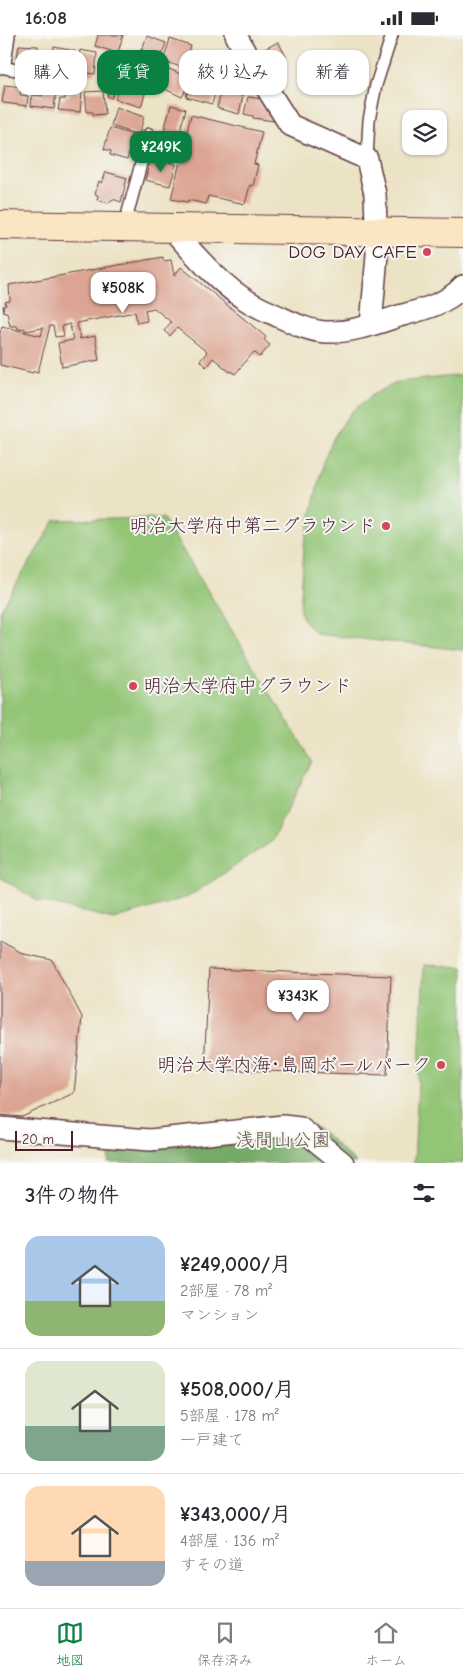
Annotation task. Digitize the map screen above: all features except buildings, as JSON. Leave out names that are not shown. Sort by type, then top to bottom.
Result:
[{"type":"main road","points":[[0,225],[463,233]]},
{"type":"street","points":[[0,63],[4,35]]},
{"type":"street","points":[[236,35],[249,60],[290,125],[367,159],[375,194],[377,255],[371,325]]},
{"type":"street","points":[[171,228],[194,254],[239,295],[295,325],[323,332],[344,331],[371,325],[436,305],[450,297],[463,285]]},
{"type":"street","points":[[0,1128],[150,1140],[283,1126],[300,1128],[344,1163]]},
{"type":"lane","points":[[367,159],[369,120],[376,85],[392,35]]},
{"type":"lane","points":[[0,67],[15,70]]},
{"type":"lane","points":[[124,228],[149,134]]},
{"type":"green space","name":"明治大学府中第二グラウンド","points":[[463,375],[463,650],[316,634],[305,622],[300,612],[304,545],[323,462],[334,437],[350,413],[372,395],[398,382]]},
{"type":"green space","name":"明治大学府中グラウンド","points":[[163,518],[312,761],[271,842],[188,897],[113,919],[36,900],[0,877],[0,611],[55,520]]},
{"type":"green space","name":"明治大学内海･島岡ボールパーク","points":[[424,965],[463,967],[463,1163],[414,1163]]},
{"type":"green space","name":"浅間山公園","points":[[310,1124],[323,1132],[356,1163],[108,1163],[110,1150],[113,1148],[141,1150]]},
{"type":"place","name":"DOG DAY CAFE","points":[[427,252]]},
{"type":"place","name":"明治大学府中第二グラウンド","points":[[386,526]]},
{"type":"place","name":"明治大学府中グラウンド","points":[[133,686]]},
{"type":"place","name":"明治大学内海･島岡ボールパーク","points":[[441,1065]]}]
